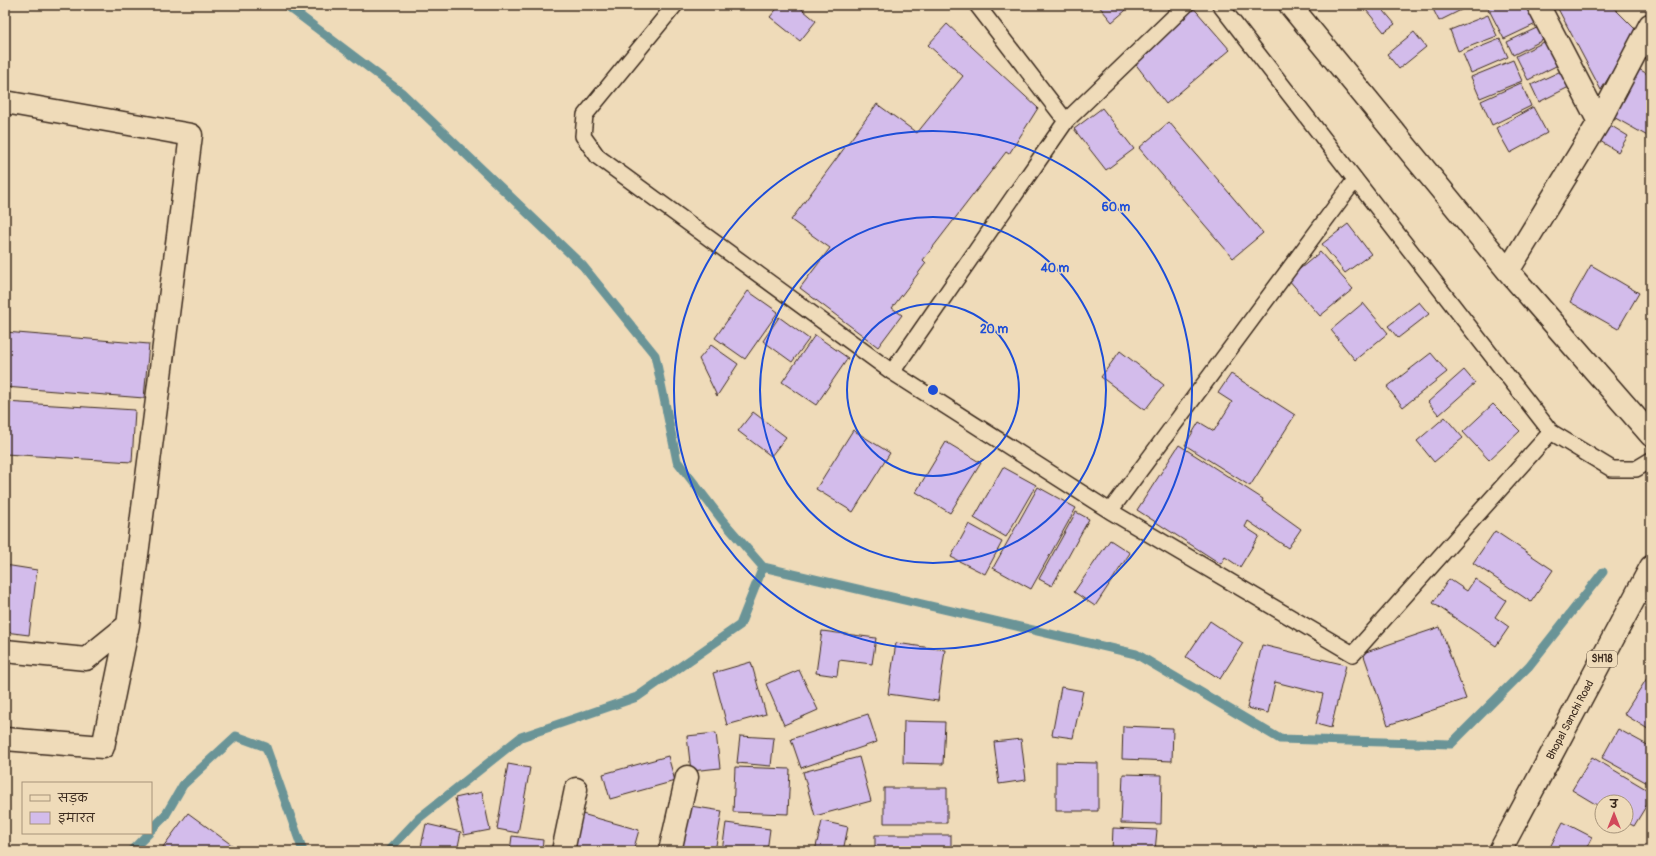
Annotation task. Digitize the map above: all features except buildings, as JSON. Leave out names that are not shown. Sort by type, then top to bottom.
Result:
[{"type":"street","points":[[1290,5],[1508,271],[1651,435]]},
{"type":"street","points":[[1538,5],[1600,122]]},
{"type":"street","points":[[1508,271],[1600,122],[1650,25]]},
{"type":"street","points":[[5,102],[191,135],[128,625],[103,748],[5,739]]},
{"type":"street","name":"Bhopal Sanchi Road","points":[[1500,851],[1651,567]]},
{"type":"street","points":[[5,651],[86,659],[128,625]]},
{"type":"street","points":[[670,851],[687,777]]},
{"type":"street","points":[[563,851],[576,789]]},
{"type":"lane","points":[[675,5],[585,115],[583,136],[598,157],[892,372],[1110,511],[1354,654],[1551,432]]},
{"type":"lane","points":[[977,5],[1066,121]]},
{"type":"lane","points":[[892,372],[1066,121],[1186,5]]},
{"type":"lane","points":[[1220,5],[1551,432],[1612,469],[1636,469],[1651,460]]},
{"type":"lane","points":[[1110,511],[1355,180]]},
{"type":"waterway","points":[[286,5],[401,92],[583,266],[655,355],[677,461],[723,521],[763,567],[1136,654],[1280,739],[1451,744],[1529,666],[1603,572]]},
{"type":"waterway","points":[[388,851],[419,818],[521,737],[637,697],[740,625],[763,567]]},
{"type":"waterway","points":[[152,829],[165,816],[183,785],[236,736],[266,747],[303,851]]},
{"type":"waterway","points":[[131,851],[148,834]]}]
